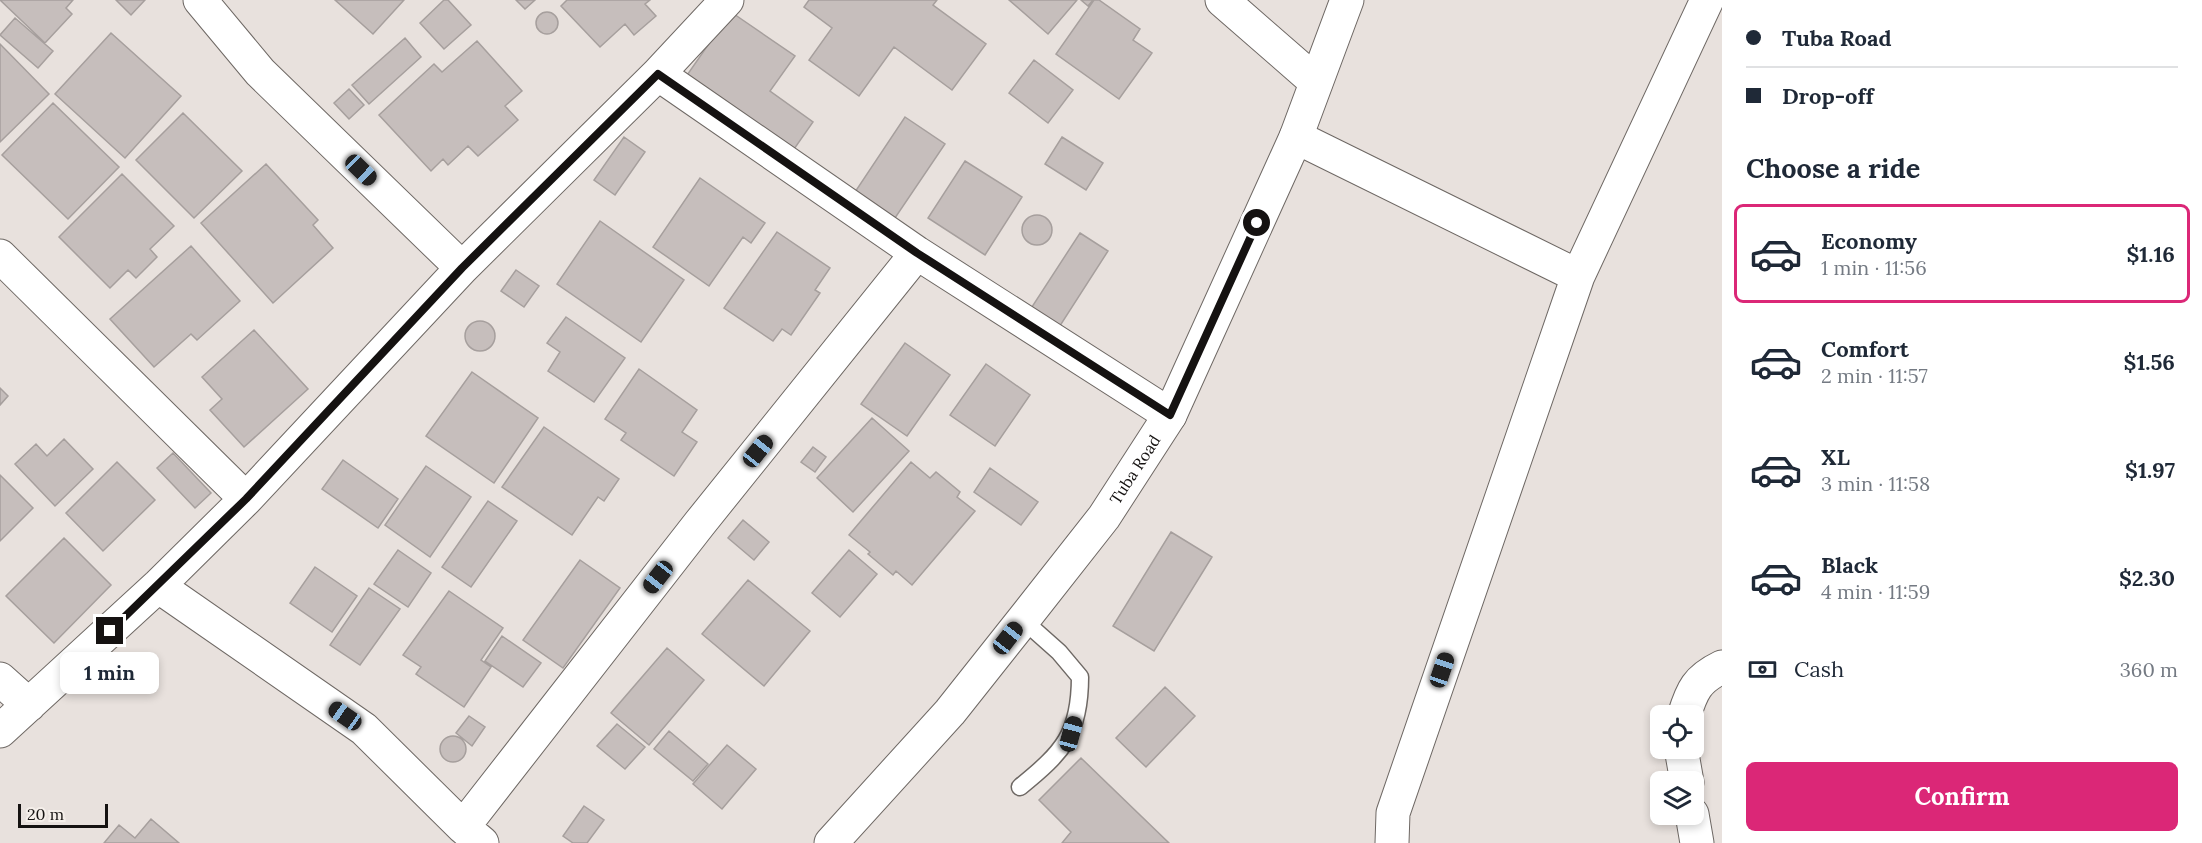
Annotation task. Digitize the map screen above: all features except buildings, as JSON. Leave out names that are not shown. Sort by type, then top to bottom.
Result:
[{"type":"street","points":[[200,0],[260,72],[462,268]]},
{"type":"street","points":[[1222,0],[1316,82]]},
{"type":"street","name":"Tuba Road","points":[[831,843],[950,712],[1023,620],[1104,517],[1170,415],[1296,137],[1347,0]]},
{"type":"street","points":[[1392,843],[1393,813],[1578,276],[1707,0]]},
{"type":"street","points":[[0,731],[158,586],[246,499],[462,268],[658,74],[708,6]]},
{"type":"street","points":[[658,74],[917,253],[1170,415]]},
{"type":"street","points":[[1296,137],[1578,276]]},
{"type":"street","points":[[158,586],[364,729],[472,835],[700,524],[917,253]]},
{"type":"street","points":[[0,256],[246,499]]},
{"type":"street","points":[[1687,705],[1692,690],[1708,674],[1722,667]]},
{"type":"street","points":[[0,679],[29,705]]},
{"type":"street","points":[[1694,825],[1697,843]]},
{"type":"lane","points":[[1020,787],[1050,763],[1071,734],[1080,702],[1080,677],[1059,652],[1023,620]]},
{"type":"route","points":[[110,631],[246,499],[462,268],[658,74],[917,253],[1170,415],[1257,223]]}]
